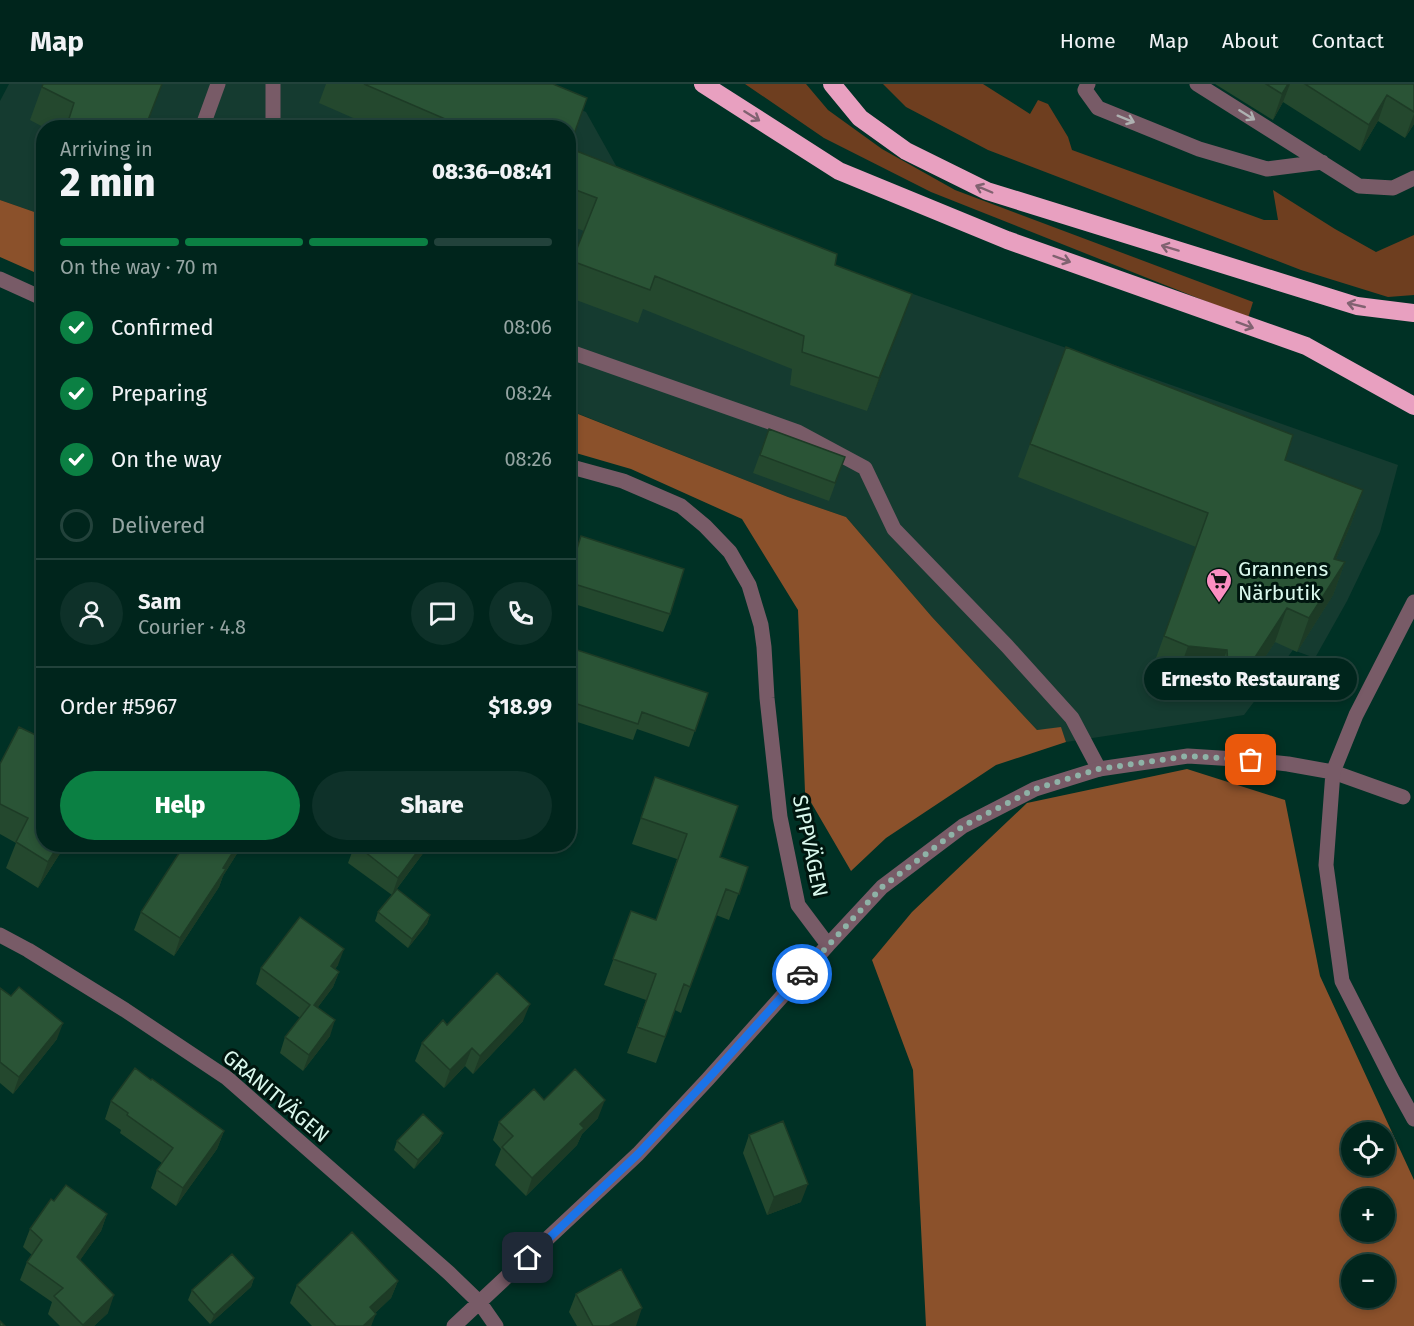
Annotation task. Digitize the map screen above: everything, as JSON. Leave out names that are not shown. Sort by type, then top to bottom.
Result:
[{"type":"highway","points":[[703,84],[839,171],[1007,240],[1306,346],[1414,406]]},
{"type":"highway","points":[[832,84],[860,118],[906,151],[987,191],[1357,306],[1414,313]]},
{"type":"street","points":[[205,120],[218,84]]},
{"type":"street","points":[[273,84],[273,120]]},
{"type":"street","points":[[1089,84],[1085,90],[1098,108],[1199,149],[1267,169],[1322,162]]},
{"type":"street","points":[[1197,84],[1359,186],[1393,188],[1414,178]]},
{"type":"street","points":[[0,279],[36,295]]},
{"type":"street","points":[[576,354],[798,432],[865,468],[894,529],[1007,646],[1072,718],[1099,769]]},
{"type":"street","name":"SIPPVÄGEN","points":[[576,468],[622,481],[681,506],[705,526],[730,552],[749,585],[763,636],[767,699],[780,817],[798,905],[828,945]]},
{"type":"street","points":[[1414,602],[1356,715],[1333,772],[1326,865],[1342,981],[1414,1119]]},
{"type":"street","points":[[454,1326],[638,1154],[882,887],[963,826],[1035,789],[1099,769],[1188,756],[1269,762],[1333,772],[1403,797]]},
{"type":"street","name":"GRANITVÄGEN","points":[[0,935],[125,1010],[227,1078],[449,1273],[480,1303],[496,1326]]},
{"type":"shaded area","points":[[9,84],[523,84],[586,112],[619,171],[621,191],[1398,465],[1380,532],[1347,601],[1315,658],[1293,650],[1244,715],[1066,742],[1061,728],[1037,730],[932,617],[846,517],[788,497],[576,413],[576,120],[36,120],[36,213],[0,200],[0,101]]},
{"type":"shaded area","points":[[745,84],[806,84],[828,110],[882,149],[955,190],[1253,302],[1248,318],[931,192],[824,138]]},
{"type":"shaded area","points":[[883,84],[983,84],[1030,114],[1038,100],[1048,104],[1068,137],[1072,150],[1264,220],[1278,220],[1273,190],[1376,252],[1414,235],[1414,295],[1388,297],[1301,270],[988,150],[906,107]]},
{"type":"shaded area","points":[[0,200],[36,213],[36,273],[0,257]]},
{"type":"shaded area","points":[[576,413],[788,497],[846,517],[932,617],[1037,730],[1061,727],[1066,742],[996,765],[886,838],[851,871],[805,792],[798,610],[742,519],[631,469],[576,453]]},
{"type":"shaded area","points":[[1187,769],[1285,800],[1320,976],[1387,1122],[1341,1122],[1341,1176],[1395,1176],[1395,1139],[1414,1180],[1414,1326],[926,1326],[913,1070],[872,960],[912,912],[1027,803]]},
{"type":"building","points":[[43,84],[162,84],[148,120],[69,120],[74,103],[42,87]]},
{"type":"building","points":[[364,84],[553,84],[587,98],[576,129],[576,120],[447,120]]},
{"type":"building","points":[[1266,84],[1288,84],[1282,94]]},
{"type":"building","points":[[1305,84],[1414,84],[1414,112],[1387,95],[1369,125]]},
{"type":"building","points":[[576,151],[837,254],[835,265],[912,294],[879,378],[802,352],[804,336],[655,276],[650,290],[576,262],[576,251],[597,198],[576,190]]},
{"type":"building","points":[[1066,347],[1293,435],[1285,460],[1363,490],[1334,559],[1345,562],[1309,618],[1287,608],[1248,668],[1228,667],[1227,650],[1188,646],[1164,636],[1208,513],[1030,444]]},
{"type":"building","points":[[769,429],[845,457],[835,483],[760,455]]},
{"type":"building","points":[[581,536],[684,569],[670,614],[576,585],[576,552]]},
{"type":"building","points":[[576,650],[708,693],[695,731],[642,712],[638,724],[576,704]]},
{"type":"building","points":[[19,727],[36,735],[36,852],[54,852],[48,862],[16,842],[28,818],[0,804],[0,764]]},
{"type":"building","points":[[655,777],[738,806],[720,857],[748,867],[739,894],[726,889],[690,987],[684,984],[665,1037],[637,1027],[656,974],[613,959],[631,911],[656,920],[687,834],[641,818]]},
{"type":"building","points":[[180,852],[233,852],[223,868],[226,869],[180,938],[141,912]]},
{"type":"building","points":[[365,852],[417,852],[398,878]]},
{"type":"building","points":[[397,889],[430,915],[412,939],[378,912]]},
{"type":"building","points":[[300,917],[344,949],[331,966],[339,972],[314,1005],[335,1020],[309,1055],[285,1037],[310,1005],[261,968]]},
{"type":"building","points":[[497,973],[530,1004],[480,1056],[472,1048],[450,1070],[422,1043],[443,1020],[447,1025]]},
{"type":"building","points":[[19,987],[63,1023],[19,1077],[0,1062],[0,988],[11,996]]},
{"type":"building","points":[[135,1068],[224,1131],[183,1188],[157,1170],[173,1148],[111,1101]]},
{"type":"building","points":[[575,1069],[605,1100],[580,1124],[584,1128],[532,1178],[502,1147],[513,1136],[499,1122],[534,1089],[544,1100]]},
{"type":"building","points":[[423,1114],[443,1133],[418,1160],[397,1141]]},
{"type":"building","points":[[783,1121],[808,1184],[774,1197],[749,1135]]},
{"type":"building","points":[[66,1185],[107,1214],[77,1257],[114,1295],[83,1325],[54,1296],[63,1288],[27,1262],[42,1240],[30,1229],[51,1199],[54,1201]]},
{"type":"building","points":[[352,1232],[398,1281],[370,1307],[376,1314],[363,1326],[336,1326],[297,1285]]},
{"type":"building","points":[[232,1254],[254,1278],[214,1315],[192,1290]]},
{"type":"building","points":[[621,1269],[642,1308],[609,1326],[593,1326],[576,1294]]},
{"type":"way so far","points":[[802,974],[882,887],[963,826],[1035,789],[1099,769],[1188,756],[1251,760]]},
{"type":"place","name":"Grannens Närbutik","points":[[1219,604]]},
{"type":"place","name":"Ernesto Restaurang","points":[[1251,760]]},
{"type":"route","points":[[528,1258],[638,1154],[802,974]]}]
